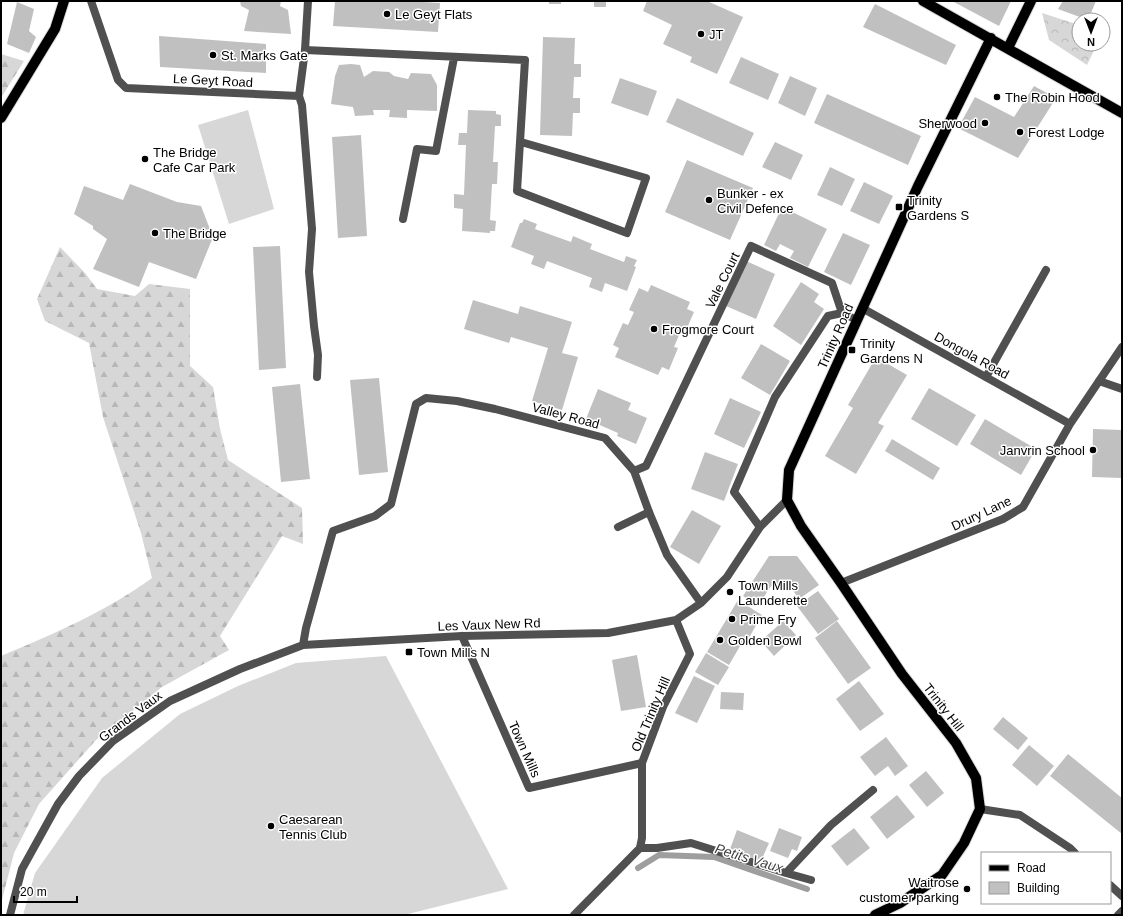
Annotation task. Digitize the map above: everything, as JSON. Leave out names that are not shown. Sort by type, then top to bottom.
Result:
[{"type":"main road","points":[[1,118],[55,29],[64,1]]},
{"type":"main road","points":[[923,1],[1122,113]]},
{"type":"main road","points":[[1008,48],[1030,1]]},
{"type":"main road","name":"Trinity Road","points":[[787,500],[789,470],[918,186],[991,38]]},
{"type":"main road","name":"Trinity Hill","points":[[787,500],[801,526],[902,674],[956,743],[976,778],[980,809]]},
{"type":"main road","points":[[875,915],[900,903],[942,875],[964,843],[980,809]]},
{"type":"street","name":"Le Geyt Road","points":[[91,1],[118,80],[126,88],[299,96]]},
{"type":"street","points":[[308,1],[305,50],[299,96],[302,105],[312,229],[309,272],[318,355],[317,377]]},
{"type":"street","points":[[305,50],[454,58],[525,60],[517,191],[627,232],[646,178],[521,142]]},
{"type":"street","points":[[403,220],[417,150],[436,151],[454,58]]},
{"type":"street","name":"Vale Court","points":[[634,471],[646,466],[751,246],[832,283],[842,314]]},
{"type":"street","points":[[986,377],[1046,270]]},
{"type":"street","name":"Dongola Road","points":[[862,308],[1070,424]]},
{"type":"street","points":[[760,527],[734,492],[775,397],[828,316],[842,314],[857,320]]},
{"type":"street","name":"Drury Lane","points":[[841,583],[1003,519],[1023,507],[1070,424],[1122,347]]},
{"type":"street","points":[[1099,381],[1122,389]]},
{"type":"street","name":"Valley Road","points":[[303,645],[306,628],[333,531],[375,516],[391,504],[416,404],[426,398],[457,401],[495,409],[605,438],[634,471],[667,555],[701,604]]},
{"type":"street","points":[[676,620],[701,604],[727,577],[760,527],[787,500]]},
{"type":"street","points":[[618,527],[649,512]]},
{"type":"street","name":"Les Vaux New Rd","points":[[303,645],[462,636],[608,633],[676,620]]},
{"type":"street","name":"Old Trinity Hill","points":[[640,848],[642,838],[642,763],[663,707],[690,654],[676,620]]},
{"type":"street","name":"Town Mills","points":[[462,636],[529,788],[642,763]]},
{"type":"street","name":"Grands Vaux","points":[[10,915],[22,869],[58,804],[78,776],[113,741],[170,701],[240,669],[303,645]]},
{"type":"street","points":[[786,873],[831,825],[873,790]]},
{"type":"street","points":[[980,809],[1020,815],[1075,852]]},
{"type":"street","points":[[574,915],[640,848],[656,848],[691,844],[811,880]]},
{"type":"street","points":[[1111,886],[1122,896]]},
{"type":"street","points":[[1118,915],[1122,911]]},
{"type":"green space","points":[[1042,13],[1071,22],[1071,52],[1093,52],[1087,65],[1049,40]]},
{"type":"green space","points":[[1,54],[24,61],[1,98]]},
{"type":"green space","points":[[248,110],[274,209],[229,224],[198,125]]},
{"type":"green space","points":[[60,247],[85,273],[97,289],[135,296],[149,284],[190,289],[190,366],[213,387],[220,429],[228,460],[302,508],[303,544],[282,536],[220,636],[229,650],[162,687],[96,740],[39,804],[14,853],[1,904],[1,656],[79,622],[98,612],[152,578],[141,533],[103,417],[89,343],[45,321],[37,299]]},
{"type":"green space","name":"Caesarean Tennis Club","points":[[386,656],[508,889],[404,915],[23,915],[35,873],[102,778],[180,714],[238,686],[296,663]]},
{"type":"building","name":"St. Marks Gate","points":[[240,1],[281,1],[280,6],[288,10],[291,34],[244,31],[249,10],[241,6]]},
{"type":"building","name":"Le Geyt Flats","points":[[335,1],[406,1],[440,3],[438,32],[333,26]]},
{"type":"building","points":[[549,1],[561,1],[561,4],[549,4]]},
{"type":"building","points":[[594,1],[606,1],[606,7],[594,7]]},
{"type":"building","name":"JT","points":[[647,1],[707,1],[743,17],[717,74],[690,62],[692,57],[663,44],[672,25],[643,11]]},
{"type":"building","points":[[952,1],[1011,1],[999,26]]},
{"type":"building","points":[[1063,1],[1096,1],[1091,12],[1071,12],[1071,14],[1058,9]]},
{"type":"building","points":[[17,2],[34,9],[29,31],[36,37],[29,53],[7,44]]},
{"type":"building","points":[[875,4],[956,45],[946,65],[863,27]]},
{"type":"building","name":"St. Marks Gate","points":[[159,36],[266,44],[266,73],[160,67]]},
{"type":"building","points":[[543,37],[575,38],[574,64],[581,64],[581,77],[574,77],[573,98],[580,98],[580,113],[573,113],[572,136],[540,135]]},
{"type":"building","points":[[741,57],[779,74],[768,100],[729,83]]},
{"type":"building","points":[[339,65],[360,65],[364,77],[373,71],[389,72],[394,76],[408,79],[411,73],[431,74],[437,85],[437,111],[407,110],[407,118],[389,117],[390,110],[373,110],[374,115],[355,116],[353,107],[331,104],[335,76]]},
{"type":"building","points":[[790,76],[817,88],[805,116],[778,103]]},
{"type":"building","points":[[620,78],[657,91],[648,116],[611,103]]},
{"type":"building","points":[[1034,86],[1056,98],[1018,158],[958,128],[975,97],[1014,117]]},
{"type":"building","points":[[827,94],[921,136],[908,165],[814,123]]},
{"type":"building","points":[[677,98],[754,133],[743,156],[666,122]]},
{"type":"building","points":[[468,110],[496,111],[496,114],[501,115],[501,126],[495,126],[493,162],[498,162],[497,184],[492,184],[490,220],[496,221],[495,231],[490,231],[490,233],[462,231],[463,209],[454,208],[454,194],[464,195],[466,145],[458,145],[459,133],[467,133]]},
{"type":"building","points":[[361,135],[367,236],[338,238],[332,137]]},
{"type":"building","points":[[775,142],[803,155],[791,180],[762,167]]},
{"type":"building","name":"Bunker - ex Civil Defence","points":[[687,160],[753,188],[730,240],[665,212]]},
{"type":"building","points":[[830,167],[855,179],[842,206],[817,195]]},
{"type":"building","points":[[864,182],[893,196],[879,224],[850,211]]},
{"type":"building","name":"The Bridge","points":[[130,184],[177,202],[201,206],[213,237],[196,279],[149,262],[139,287],[93,269],[107,239],[93,229],[93,226],[74,214],[84,186],[123,200]]},
{"type":"building","points":[[782,207],[827,229],[808,267],[790,258],[794,251],[780,244],[776,251],[764,245]]},
{"type":"building","points":[[524,219],[537,224],[535,229],[571,242],[573,236],[592,244],[590,249],[624,262],[626,256],[637,260],[627,291],[605,283],[602,292],[589,287],[592,278],[547,261],[544,269],[531,264],[534,256],[511,247],[520,223],[522,223]]},
{"type":"building","points":[[843,233],[870,245],[851,285],[824,272]]},
{"type":"building","points":[[280,246],[286,368],[259,370],[253,247]]},
{"type":"building","points":[[746,261],[775,274],[756,319],[726,306]]},
{"type":"building","points":[[801,282],[819,294],[814,302],[824,309],[801,345],[773,326]]},
{"type":"building","name":"Frogmore Court","points":[[651,285],[690,302],[687,309],[694,312],[684,335],[680,333],[674,347],[678,348],[669,370],[662,367],[658,375],[615,357],[619,348],[613,345],[623,323],[628,325],[634,312],[629,310],[639,288],[648,292]]},
{"type":"building","points":[[473,300],[518,314],[520,306],[572,322],[562,353],[578,357],[562,410],[532,401],[548,348],[511,337],[509,343],[464,329]]},
{"type":"building","points":[[761,344],[790,361],[770,395],[741,378]]},
{"type":"building","points":[[876,357],[907,375],[878,423],[884,426],[856,474],[825,456],[853,408],[848,405]]},
{"type":"building","points":[[379,378],[388,472],[359,475],[350,380]]},
{"type":"building","points":[[300,384],[310,479],[281,482],[272,387]]},
{"type":"building","points":[[929,388],[976,415],[957,446],[911,419]]},
{"type":"building","points":[[598,389],[631,403],[628,410],[647,418],[636,444],[617,436],[618,433],[586,419]]},
{"type":"building","points":[[730,398],[761,412],[744,448],[714,434]]},
{"type":"building","points":[[985,419],[1036,449],[1021,475],[970,444]]},
{"type":"building","points":[[1093,429],[1122,430],[1122,478],[1092,477]]},
{"type":"building","points":[[892,439],[940,468],[933,480],[885,451]]},
{"type":"building","points":[[705,452],[738,464],[724,501],[691,489]]},
{"type":"building","points":[[692,510],[721,526],[699,564],[670,547]]},
{"type":"building","points":[[769,556],[797,556],[819,585],[799,599],[789,585],[771,586],[758,606],[743,596]]},
{"type":"building","points":[[818,591],[839,619],[818,634],[797,606]]},
{"type":"building","points":[[738,600],[762,615],[746,643],[743,641],[729,665],[707,652]]},
{"type":"building","points":[[783,621],[796,635],[774,656],[761,641]]},
{"type":"building","points":[[837,621],[871,668],[848,684],[815,638]]},
{"type":"building","points":[[706,653],[729,667],[718,685],[695,672]]},
{"type":"building","points":[[637,655],[646,707],[621,711],[612,660]]},
{"type":"building","points":[[694,676],[715,686],[697,723],[675,713]]},
{"type":"building","points":[[859,681],[884,714],[860,731],[836,699]]},
{"type":"building","points":[[721,692],[744,693],[743,710],[720,709]]},
{"type":"building","points":[[1003,717],[1028,738],[1018,750],[993,729]]},
{"type":"building","points":[[886,737],[908,766],[895,776],[888,766],[875,776],[860,757]]},
{"type":"building","points":[[1029,745],[1054,766],[1037,786],[1012,765]]},
{"type":"building","points":[[1068,754],[1122,798],[1122,834],[1050,776]]},
{"type":"building","points":[[926,771],[944,793],[927,807],[909,785]]},
{"type":"building","points":[[897,795],[915,817],[887,839],[870,817]]},
{"type":"building","points":[[779,828],[802,837],[797,851],[792,849],[788,858],[770,851]]},
{"type":"building","points":[[854,828],[870,848],[847,866],[831,846]]},
{"type":"building","points":[[737,830],[769,843],[761,861],[730,849]]},
{"type":"waterway","name":"Petits Vaux","points":[[638,868],[659,855],[714,857],[807,889]]},
{"type":"place","name":"Le Geyt Flats","points":[[387,14]]},
{"type":"place","name":"JT","points":[[701,34]]},
{"type":"place","name":"St. Marks Gate","points":[[213,55]]},
{"type":"place","name":"The Robin Hood","points":[[997,97]]},
{"type":"place","name":"Sherwood","points":[[985,123]]},
{"type":"place","name":"Forest Lodge","points":[[1020,132]]},
{"type":"place","name":"The Bridge Cafe Car Park","points":[[145,159]]},
{"type":"place","name":"Bunker - ex Civil Defence","points":[[709,200]]},
{"type":"place","name":"Trinity Gardens S","points":[[899,207]]},
{"type":"place","name":"The Bridge","points":[[155,233]]},
{"type":"place","name":"Frogmore Court","points":[[654,329]]},
{"type":"place","name":"Trinity Gardens N","points":[[852,350]]},
{"type":"place","name":"Janvrin School","points":[[1093,450]]},
{"type":"place","name":"Town Mills Launderette","points":[[730,592]]},
{"type":"place","name":"Prime Fry","points":[[732,619]]},
{"type":"place","name":"Golden Bowl","points":[[720,640]]},
{"type":"place","name":"Town Mills N","points":[[409,652]]},
{"type":"place","name":"Caesarean Tennis Club","points":[[271,826]]},
{"type":"place","name":"Waitrose customer parking","points":[[967,889]]}]
